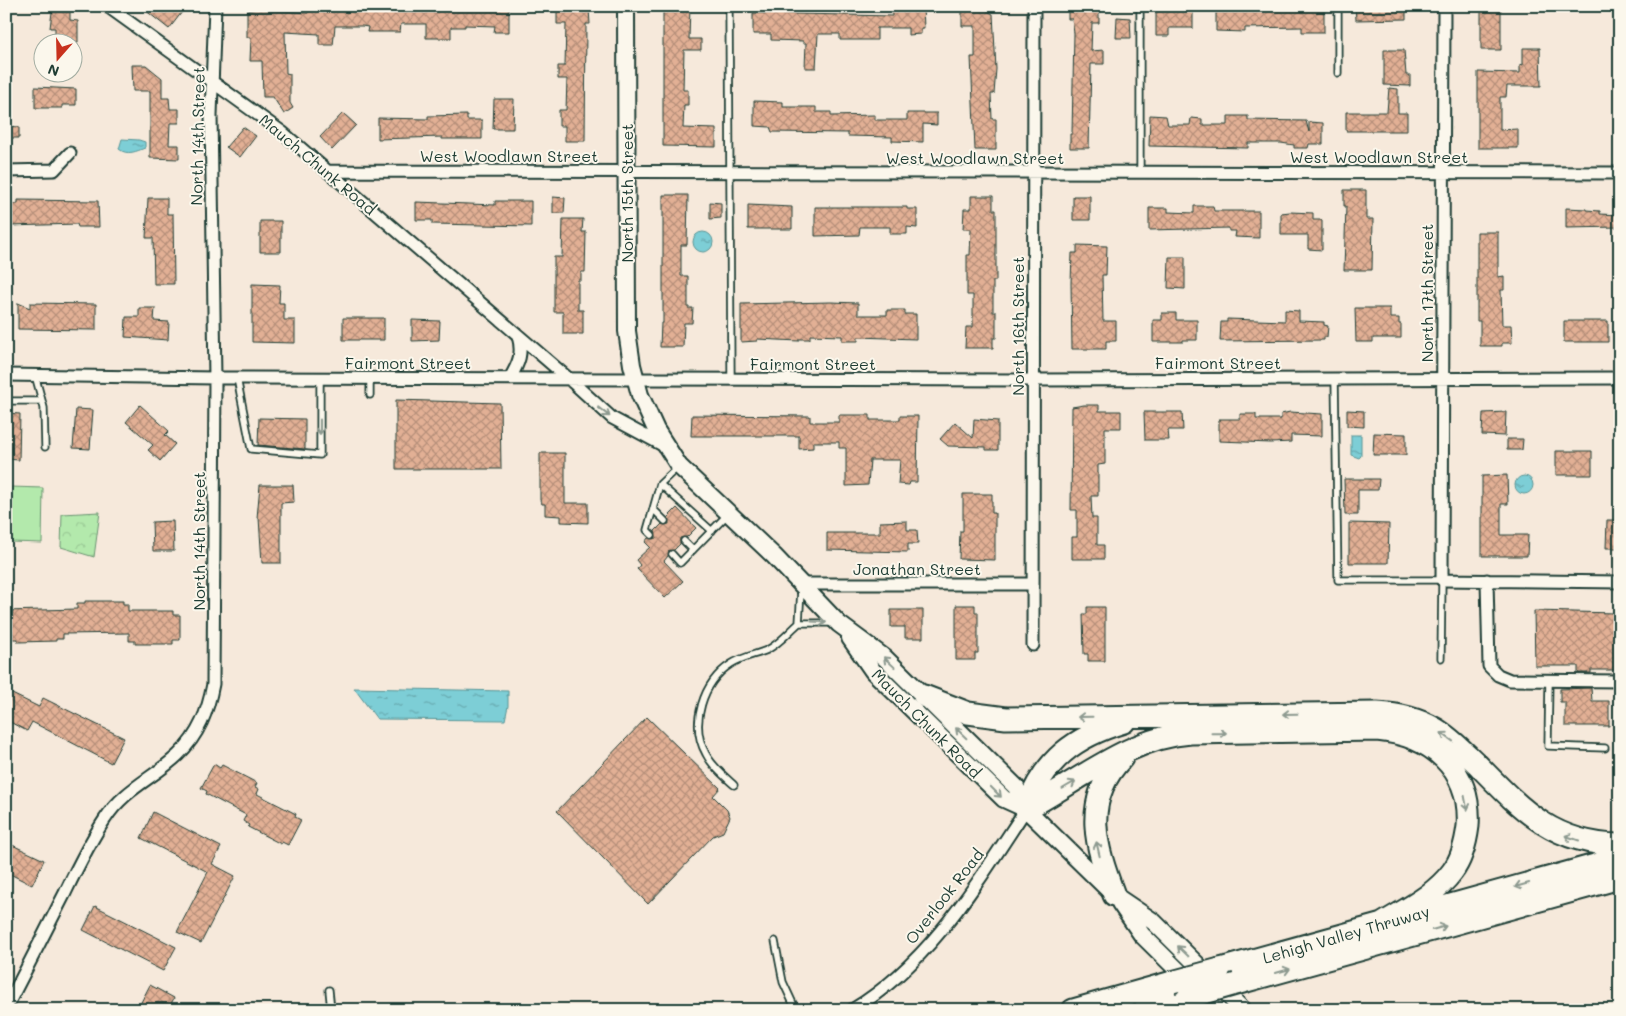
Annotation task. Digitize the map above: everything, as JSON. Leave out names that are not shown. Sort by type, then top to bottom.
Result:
[{"type":"highway","points":[[924,696],[956,710],[981,716],[1377,713],[1413,718],[1435,728],[1455,742],[1516,803],[1546,826],[1581,841],[1620,845]]},
{"type":"highway","points":[[1026,809],[1035,785],[1042,774],[1072,746],[1110,726],[1151,716]]},
{"type":"highway","points":[[1026,809],[1133,748],[1153,739],[1185,733],[1377,730],[1408,735],[1435,750],[1455,772],[1466,800],[1467,832],[1462,853],[1452,872],[1436,888],[1382,924]]},
{"type":"highway","points":[[1114,895],[1097,847],[1095,822],[1105,784],[1119,762],[1133,748]]},
{"type":"highway","name":"Lehigh Valley Thruway","points":[[1073,1010],[1620,858]]},
{"type":"highway","name":"Lehigh Valley Thruway","points":[[1144,1010],[1620,878]]},
{"type":"main road","name":"North 15th Street","points":[[626,6],[625,309],[629,350],[635,379]]},
{"type":"main road","name":"Mauch Chunk Road","points":[[635,379],[647,412],[679,466],[801,584],[839,624],[873,670],[1004,800],[1026,809]]},
{"type":"main road","name":"Mauch Chunk Road","points":[[839,624],[885,658],[1016,787],[1026,809],[1114,895],[1154,922],[1243,1010]]},
{"type":"main road","name":"Mauch Chunk Road","points":[[1114,895],[1142,935],[1218,1010]]},
{"type":"street","name":"Mauch Chunk Road","points":[[107,6],[282,132],[612,418],[666,447]]},
{"type":"street","name":"North 14th Street","points":[[6,1008],[89,845],[106,818],[119,801],[135,786],[178,756],[191,741],[208,707],[213,684],[215,378],[211,115],[214,82],[215,6]]},
{"type":"street","name":"North 16th Street","points":[[1033,645],[1034,6]]},
{"type":"street","name":"North 17th Street","points":[[1442,580],[1444,6]]},
{"type":"street","points":[[6,171],[54,170],[70,153]]},
{"type":"street","name":"West Woodlawn Street","points":[[329,171],[1620,173]]},
{"type":"street","points":[[510,378],[520,358],[522,348],[518,336]]},
{"type":"street","name":"Fairmont Street","points":[[6,375],[215,378],[1034,380],[1620,378]]},
{"type":"street","points":[[1442,580],[1620,582]]},
{"type":"street","points":[[1487,580],[1488,666],[1498,675],[1510,680],[1620,681]]},
{"type":"street","name":"Jonathan Street","points":[[801,584],[1033,584]]},
{"type":"street","name":"Overlook Road","points":[[852,1010],[901,972],[941,931],[979,880],[1026,809]]},
{"type":"lane","points":[[729,6],[731,379]]},
{"type":"lane","points":[[1140,6],[1140,173]]},
{"type":"lane","points":[[1338,6],[1338,73]]},
{"type":"lane","points":[[35,376],[42,401],[45,447]]},
{"type":"lane","points":[[237,378],[250,449],[320,455],[320,378]]},
{"type":"lane","points":[[370,378],[370,395]]},
{"type":"lane","points":[[1335,378],[1338,580],[1442,580],[1441,658]]},
{"type":"lane","points":[[6,401],[42,401]]},
{"type":"lane","points":[[652,535],[647,530],[660,484],[679,466]]},
{"type":"lane","points":[[660,484],[712,531]]},
{"type":"lane","points":[[654,509],[665,521]]},
{"type":"lane","points":[[672,554],[680,563],[729,514]]},
{"type":"lane","points":[[684,541],[693,550]]},
{"type":"lane","points":[[799,623],[801,584]]},
{"type":"lane","points":[[734,785],[711,762],[701,744],[698,720],[705,696],[713,681],[733,663],[775,644],[799,623],[817,621],[839,624]]},
{"type":"lane","points":[[1550,680],[1548,746],[1605,748]]},
{"type":"lane","points":[[775,941],[784,982],[796,1010]]},
{"type":"lane","points":[[328,990],[330,1010]]},
{"type":"green space","points":[[11,487],[43,488],[42,543],[11,542]]},
{"type":"green space","points":[[100,512],[94,557],[61,547],[62,514]]},
{"type":"water","points":[[122,139],[145,142],[145,148],[132,152],[122,151],[119,149]]},
{"type":"water","points":[[703,232],[710,235],[713,242],[710,249],[703,252],[696,249],[693,242],[696,235]]},
{"type":"water","points":[[1351,435],[1361,435],[1361,456],[1359,458],[1351,455]]},
{"type":"water","points":[[1524,476],[1530,479],[1533,485],[1530,491],[1524,494],[1518,491],[1515,485],[1518,479]]},
{"type":"water","points":[[354,688],[508,691],[508,706],[505,720],[377,719]]},
{"type":"building","points":[[140,6],[175,6],[182,12],[169,29]]},
{"type":"building","points":[[509,6],[509,32],[494,32],[495,26],[465,25],[465,27],[451,27],[451,38],[426,38],[426,24],[401,24],[400,32],[367,32],[368,27],[335,26],[333,45],[319,45],[319,34],[285,32],[286,73],[290,74],[290,103],[293,108],[284,114],[273,97],[263,97],[262,61],[250,61],[251,37],[247,37],[247,11],[257,9],[308,13],[308,9],[355,10],[355,7]]},
{"type":"building","points":[[663,6],[690,6],[689,39],[701,39],[701,50],[684,50],[683,90],[688,90],[688,105],[684,105],[683,128],[716,129],[716,147],[663,146]]},
{"type":"building","points":[[962,6],[987,6],[987,11],[993,14],[996,69],[994,94],[991,94],[992,119],[996,119],[996,150],[975,150],[971,57],[975,57],[975,26],[962,26]]},
{"type":"building","points":[[1068,6],[1091,6],[1091,10],[1099,10],[1099,23],[1092,23],[1091,51],[1104,50],[1104,64],[1091,64],[1089,148],[1070,148],[1070,134],[1072,134],[1074,33],[1072,19],[1068,19]]},
{"type":"building","points":[[1156,6],[1193,6],[1193,28],[1169,28],[1169,36],[1156,36]]},
{"type":"building","points":[[1260,6],[1324,6],[1324,32],[1302,32],[1302,27],[1245,28],[1245,32],[1216,31],[1216,11],[1260,11]]},
{"type":"building","points":[[1355,6],[1406,6],[1406,19],[1356,20]]},
{"type":"building","points":[[1481,6],[1501,6],[1501,50],[1481,50]]},
{"type":"building","points":[[892,7],[923,7],[924,28],[921,28],[921,34],[908,35],[908,28],[877,28],[877,40],[840,40],[840,34],[818,34],[816,68],[805,68],[806,43],[803,43],[803,41],[771,40],[771,34],[753,34],[753,13],[892,16]]},
{"type":"building","points":[[589,9],[590,24],[586,24],[585,141],[565,141],[565,126],[559,126],[559,110],[566,110],[567,79],[558,79],[558,66],[565,66],[566,24],[557,24],[557,10]]},
{"type":"building","points":[[52,12],[70,12],[70,20],[78,21],[78,32],[55,32],[55,28],[50,28]]},
{"type":"building","points":[[1117,17],[1130,18],[1131,38],[1116,38]]},
{"type":"building","points":[[1523,48],[1540,48],[1541,86],[1507,86],[1506,97],[1500,97],[1500,130],[1518,129],[1518,148],[1478,148],[1478,72],[1520,73],[1520,64],[1523,65]]},
{"type":"building","points":[[1384,50],[1404,50],[1406,75],[1410,75],[1410,86],[1384,85]]},
{"type":"building","points":[[132,65],[146,65],[162,78],[162,98],[169,98],[170,109],[179,109],[179,123],[170,123],[169,145],[179,145],[179,159],[150,158],[150,91],[133,91]]},
{"type":"building","points":[[35,87],[76,89],[76,105],[62,105],[62,108],[35,108]]},
{"type":"building","points":[[1389,88],[1398,89],[1398,113],[1407,113],[1407,131],[1346,131],[1346,112],[1387,112]]},
{"type":"building","points":[[494,99],[514,99],[513,129],[493,129]]},
{"type":"building","points":[[754,101],[783,102],[783,107],[816,107],[816,112],[831,112],[831,116],[875,115],[875,120],[907,120],[907,113],[937,113],[937,125],[923,124],[923,142],[892,141],[892,137],[848,136],[848,133],[772,132],[770,127],[754,126]]},
{"type":"building","points":[[343,113],[356,125],[332,150],[320,137]]},
{"type":"building","points":[[467,115],[467,120],[482,120],[482,139],[442,139],[442,137],[378,139],[378,118],[428,119],[428,116]]},
{"type":"building","points":[[1150,115],[1166,116],[1168,125],[1190,125],[1191,118],[1202,119],[1202,125],[1228,125],[1228,116],[1248,116],[1248,120],[1306,121],[1309,132],[1309,122],[1323,123],[1323,144],[1309,144],[1308,148],[1294,148],[1294,145],[1281,143],[1248,143],[1248,148],[1149,146]]},
{"type":"building","points":[[6,126],[19,127],[19,138],[6,138]]},
{"type":"building","points":[[243,127],[256,136],[240,157],[226,147]]},
{"type":"building","points":[[1344,190],[1366,190],[1366,219],[1373,219],[1372,270],[1344,270],[1346,206],[1344,206]]},
{"type":"building","points":[[663,195],[688,195],[687,245],[681,245],[681,276],[688,276],[688,308],[693,308],[692,323],[684,323],[683,347],[660,347],[661,323],[663,323]]},
{"type":"building","points":[[971,196],[993,196],[993,210],[996,210],[996,281],[993,281],[993,312],[996,312],[996,338],[993,338],[993,348],[965,348],[966,327],[973,327],[973,295],[967,295],[967,255],[970,255],[971,229],[963,229],[964,209],[971,209]]},
{"type":"building","points":[[1073,196],[1090,196],[1090,220],[1073,220]]},
{"type":"building","points":[[553,197],[565,198],[564,213],[553,213]]},
{"type":"building","points":[[148,198],[167,198],[167,214],[173,214],[174,284],[154,284],[153,238],[146,238]]},
{"type":"building","points":[[18,200],[98,201],[99,227],[78,227],[77,224],[10,226],[10,204],[18,204]]},
{"type":"building","points":[[495,201],[531,201],[531,226],[432,224],[432,220],[416,220],[416,202],[495,205]]},
{"type":"building","points":[[710,202],[721,203],[721,218],[710,219]]},
{"type":"building","points":[[748,205],[792,207],[792,229],[748,229]]},
{"type":"building","points":[[1194,206],[1213,206],[1214,211],[1259,211],[1259,238],[1235,237],[1236,231],[1229,231],[1229,228],[1149,230],[1149,208],[1168,208],[1168,212],[1194,213]]},
{"type":"building","points":[[815,207],[907,207],[907,209],[917,209],[917,228],[907,227],[907,234],[890,234],[890,227],[860,227],[859,235],[815,236]]},
{"type":"building","points":[[1566,208],[1586,209],[1600,211],[1600,214],[1619,215],[1619,227],[1566,228]]},
{"type":"building","points":[[1281,213],[1313,213],[1313,220],[1322,220],[1322,250],[1308,249],[1308,235],[1281,235]]},
{"type":"building","points":[[563,219],[583,219],[582,232],[586,232],[585,272],[581,272],[581,280],[578,280],[578,310],[583,310],[583,334],[563,334],[563,312],[554,312],[554,257],[562,257]]},
{"type":"building","points":[[260,221],[281,221],[281,252],[260,252]]},
{"type":"building","points":[[1477,232],[1498,232],[1498,277],[1504,276],[1504,290],[1501,290],[1502,325],[1511,325],[1512,343],[1502,343],[1502,346],[1480,346],[1480,321],[1477,321]]},
{"type":"building","points":[[1077,245],[1107,246],[1106,275],[1102,275],[1103,321],[1116,321],[1116,341],[1106,341],[1106,349],[1072,349],[1072,253],[1077,253]]},
{"type":"building","points":[[1169,257],[1185,257],[1185,289],[1168,288]]},
{"type":"building","points":[[252,284],[280,285],[279,303],[284,303],[284,320],[295,320],[295,343],[252,342]]},
{"type":"building","points":[[18,303],[30,308],[30,303],[96,304],[96,330],[18,329]]},
{"type":"building","points":[[858,303],[858,315],[887,315],[887,310],[905,310],[905,314],[916,314],[916,339],[858,337],[858,341],[842,341],[842,336],[810,335],[810,339],[799,339],[799,341],[757,339],[757,341],[741,342],[741,304]]},
{"type":"building","points":[[139,308],[155,308],[154,321],[169,322],[168,340],[125,337],[126,317],[139,317]]},
{"type":"building","points":[[1355,308],[1390,308],[1390,318],[1399,318],[1401,338],[1373,338],[1373,342],[1356,342]]},
{"type":"building","points":[[1285,310],[1299,311],[1299,321],[1324,322],[1324,325],[1328,326],[1327,337],[1324,337],[1324,340],[1220,341],[1221,322],[1227,322],[1227,319],[1285,321]]},
{"type":"building","points":[[1162,313],[1176,313],[1176,320],[1197,320],[1197,340],[1153,342],[1153,320],[1162,320]]},
{"type":"building","points":[[343,318],[384,318],[384,340],[343,340]]},
{"type":"building","points":[[412,320],[440,321],[439,340],[412,341]]},
{"type":"building","points":[[1564,321],[1608,321],[1608,342],[1564,342]]},
{"type":"building","points":[[396,400],[500,403],[501,469],[396,469]]},
{"type":"building","points":[[140,405],[169,431],[165,435],[175,444],[160,461],[148,450],[153,445],[126,422]]},
{"type":"building","points":[[1099,405],[1099,411],[1121,411],[1121,428],[1105,428],[1105,464],[1098,465],[1098,496],[1091,496],[1092,518],[1097,518],[1097,545],[1104,545],[1104,559],[1072,559],[1072,537],[1077,537],[1077,510],[1071,510],[1072,407]]},
{"type":"building","points":[[76,409],[93,410],[90,449],[73,448]]},
{"type":"building","points":[[1347,410],[1364,411],[1364,427],[1347,426]]},
{"type":"building","points":[[1144,412],[1182,412],[1183,430],[1168,430],[1169,440],[1145,440]]},
{"type":"building","points":[[1290,412],[1322,414],[1322,436],[1291,435],[1291,442],[1271,443],[1219,441],[1219,419],[1240,419],[1240,414],[1256,414],[1256,419],[1281,419],[1281,414]]},
{"type":"building","points":[[1506,412],[1505,436],[1482,435],[1483,413]]},
{"type":"building","points":[[6,413],[20,414],[19,460],[6,459]]},
{"type":"building","points":[[692,415],[810,416],[810,422],[839,422],[839,415],[870,415],[870,420],[900,420],[900,416],[918,416],[917,482],[910,482],[909,485],[898,484],[900,460],[870,460],[868,485],[846,486],[846,448],[839,448],[839,442],[813,442],[813,448],[799,449],[799,436],[691,436]]},
{"type":"building","points":[[259,418],[305,419],[305,449],[258,445]]},
{"type":"building","points":[[974,419],[998,421],[998,450],[986,450],[986,447],[948,446],[940,439],[955,422],[973,438]]},
{"type":"building","points":[[1374,433],[1406,434],[1406,455],[1373,455]]},
{"type":"building","points":[[1507,439],[1523,439],[1522,450],[1507,450]]},
{"type":"building","points":[[1556,451],[1592,451],[1592,475],[1556,475]]},
{"type":"building","points":[[540,453],[565,453],[565,503],[588,503],[588,523],[561,522],[561,516],[545,515],[545,504],[542,504],[540,500]]},
{"type":"building","points":[[1507,475],[1508,504],[1501,504],[1501,535],[1528,535],[1527,556],[1482,556],[1482,476]]},
{"type":"building","points":[[1344,479],[1379,479],[1378,490],[1358,490],[1358,515],[1345,515]]},
{"type":"building","points":[[260,485],[293,485],[294,502],[281,503],[281,563],[262,563],[259,518],[257,518]]},
{"type":"building","points":[[963,494],[992,494],[992,513],[995,513],[995,560],[959,559],[960,531],[963,531]]},
{"type":"building","points":[[677,508],[696,528],[687,537],[680,538],[680,544],[674,550],[669,551],[664,561],[683,581],[665,598],[637,569],[640,565],[636,560],[650,547],[645,542],[648,538],[656,538],[655,531],[662,524],[669,524],[668,517]]},
{"type":"building","points":[[1607,520],[1620,520],[1620,548],[1606,548]]},
{"type":"building","points":[[173,521],[174,551],[153,551],[152,522]]},
{"type":"building","points":[[907,521],[907,530],[917,530],[918,544],[908,544],[908,552],[827,550],[827,533],[880,533],[880,522]]},
{"type":"building","points":[[1349,523],[1389,524],[1388,563],[1349,563]]},
{"type":"building","points":[[85,601],[123,601],[123,604],[128,604],[128,611],[173,611],[173,615],[180,615],[180,640],[173,640],[173,644],[135,644],[135,641],[129,641],[129,633],[63,634],[63,639],[56,639],[56,641],[18,642],[18,639],[12,639],[12,630],[6,630],[6,611],[77,609],[77,603],[85,603]]},
{"type":"building","points":[[956,605],[975,605],[975,612],[978,612],[978,653],[975,653],[975,660],[956,660]]},
{"type":"building","points":[[1087,607],[1105,607],[1105,661],[1088,661],[1088,654],[1084,654],[1083,614],[1087,614]]},
{"type":"building","points":[[891,610],[923,610],[923,638],[905,638],[905,627],[891,627]]},
{"type":"building","points":[[1534,611],[1615,613],[1614,670],[1591,670],[1591,673],[1578,673],[1578,666],[1535,666]]},
{"type":"building","points":[[1591,688],[1592,701],[1609,701],[1609,726],[1565,726],[1565,702],[1560,702],[1560,689]]},
{"type":"building","points":[[6,691],[39,707],[43,698],[124,738],[111,763],[32,722],[27,731],[6,720]]},
{"type":"building","points":[[647,717],[720,788],[713,796],[727,810],[730,817],[723,832],[713,836],[648,904],[557,811]]},
{"type":"building","points":[[214,764],[220,768],[222,765],[257,783],[255,787],[259,789],[257,794],[296,814],[295,817],[301,820],[288,845],[282,842],[281,844],[248,827],[249,825],[243,821],[246,815],[206,794],[207,791],[201,788]]},
{"type":"building","points":[[153,812],[221,847],[212,864],[235,876],[201,943],[177,932],[208,872],[141,838]]},
{"type":"building","points":[[6,842],[44,860],[32,885],[6,872]]},
{"type":"building","points":[[95,906],[176,947],[163,971],[83,930]]},
{"type":"building","points":[[150,985],[174,998],[168,1010],[137,1010]]}]
